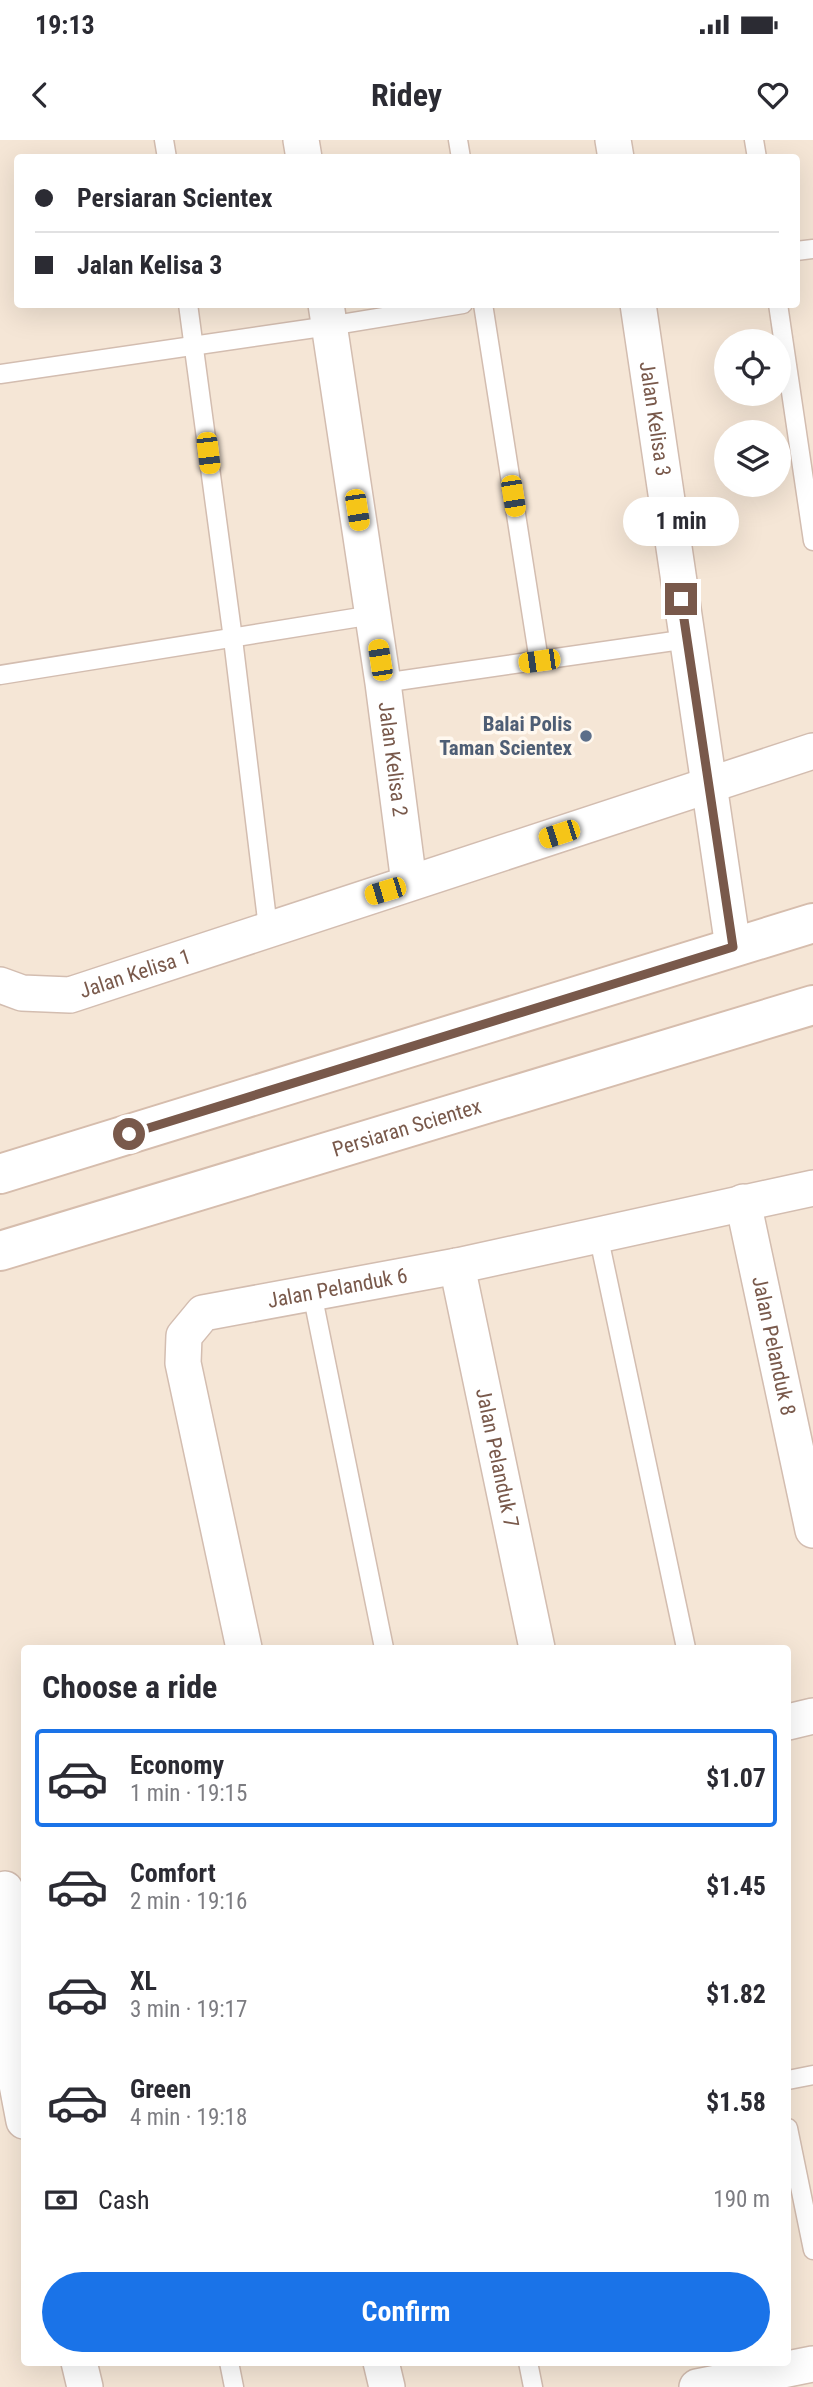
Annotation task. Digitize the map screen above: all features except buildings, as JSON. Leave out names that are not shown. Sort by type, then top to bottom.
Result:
[{"type":"main road","points":[[0,1174],[813,923]]},
{"type":"main road","name":"Persiaran Scientex","points":[[0,1251],[813,1006]]},
{"type":"street","name":"Jalan Kelisa 3","points":[[639,308],[733,947]]},
{"type":"street","name":"Jalan Kelisa 2","points":[[328,315],[383,684],[409,884]]},
{"type":"street","name":"Jalan Kelisa 1","points":[[0,985],[22,993],[70,995],[813,751]]},
{"type":"street","name":"Jalan Pelanduk 6","points":[[243,1645],[183,1363],[184,1336],[203,1313],[457,1266],[813,1188]]},
{"type":"street","name":"Jalan Pelanduk 8","points":[[743,1202],[813,1530]]},
{"type":"street","name":"Jalan Pelanduk 7","points":[[457,1266],[536,1645]]},
{"type":"street","points":[[791,1721],[813,1716]]},
{"type":"street","points":[[10,1888],[4,1964],[6,2027],[21,2105]]},
{"type":"street","points":[[697,2387],[813,2364]]},
{"type":"street","points":[[80,2366],[85,2387]]},
{"type":"street","points":[[383,2366],[387,2387]]},
{"type":"street","points":[[688,2366],[692,2387]]},
{"type":"lane","points":[[189,308],[268,928]]},
{"type":"lane","points":[[0,374],[194,347],[328,315],[414,308]]},
{"type":"lane","points":[[484,308],[539,661]]},
{"type":"lane","points":[[779,308],[813,541]]},
{"type":"lane","points":[[0,675],[373,615]]},
{"type":"lane","points":[[383,684],[688,639]]},
{"type":"lane","points":[[598,1234],[685,1645]]},
{"type":"lane","points":[[312,1293],[383,1645]]},
{"type":"lane","points":[[791,2079],[813,2075]]},
{"type":"lane","points":[[791,2143],[813,2250]]},
{"type":"lane","points":[[230,2366],[234,2387]]},
{"type":"lane","points":[[529,2366],[533,2387]]},
{"type":"shaded area","points":[[0,140],[813,140],[813,2387],[0,2387]]},
{"type":"place","name":"Balai Polis Taman Scientex","points":[[586,736]]},
{"type":"route","points":[[129,1134],[733,947],[681,599]]}]
